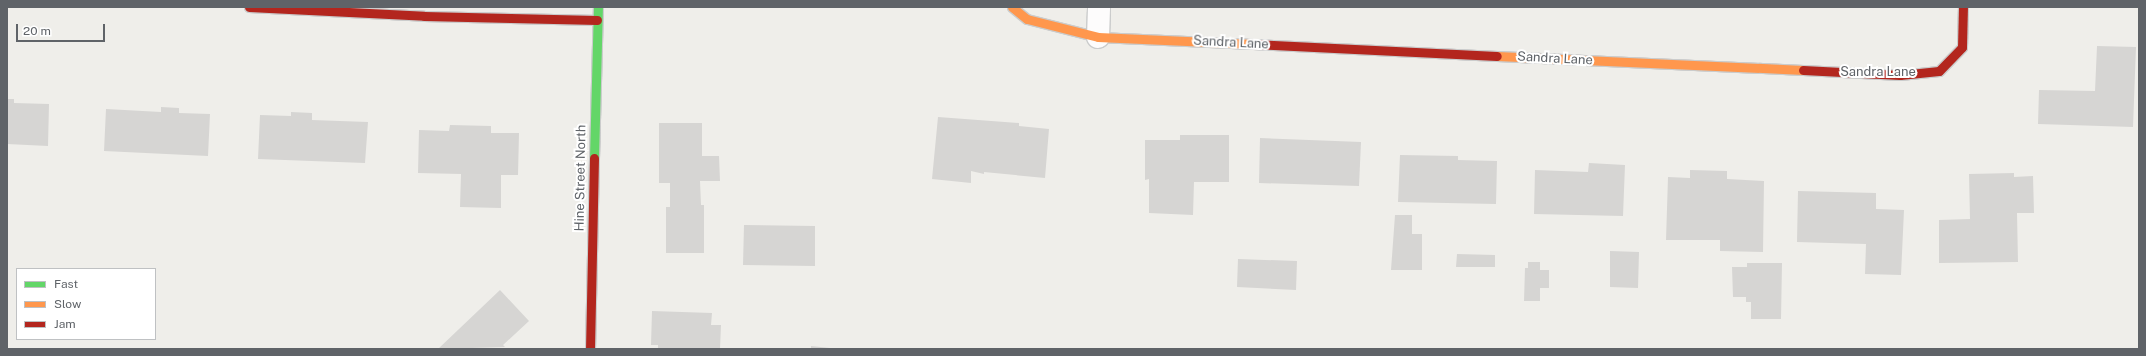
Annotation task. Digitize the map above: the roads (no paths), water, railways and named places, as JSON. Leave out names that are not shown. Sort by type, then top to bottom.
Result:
[{"type":"street","points":[[249,7],[424,16],[597,20]]},
{"type":"street","name":"Hine Street North","points":[[590,349],[598,7]]},
{"type":"street","name":"Sandra Lane","points":[[1012,7],[1028,19],[1098,37],[1900,75],[1938,71],[1962,47],[1963,7]]},
{"type":"street","points":[[1098,7],[1098,37]]}]
